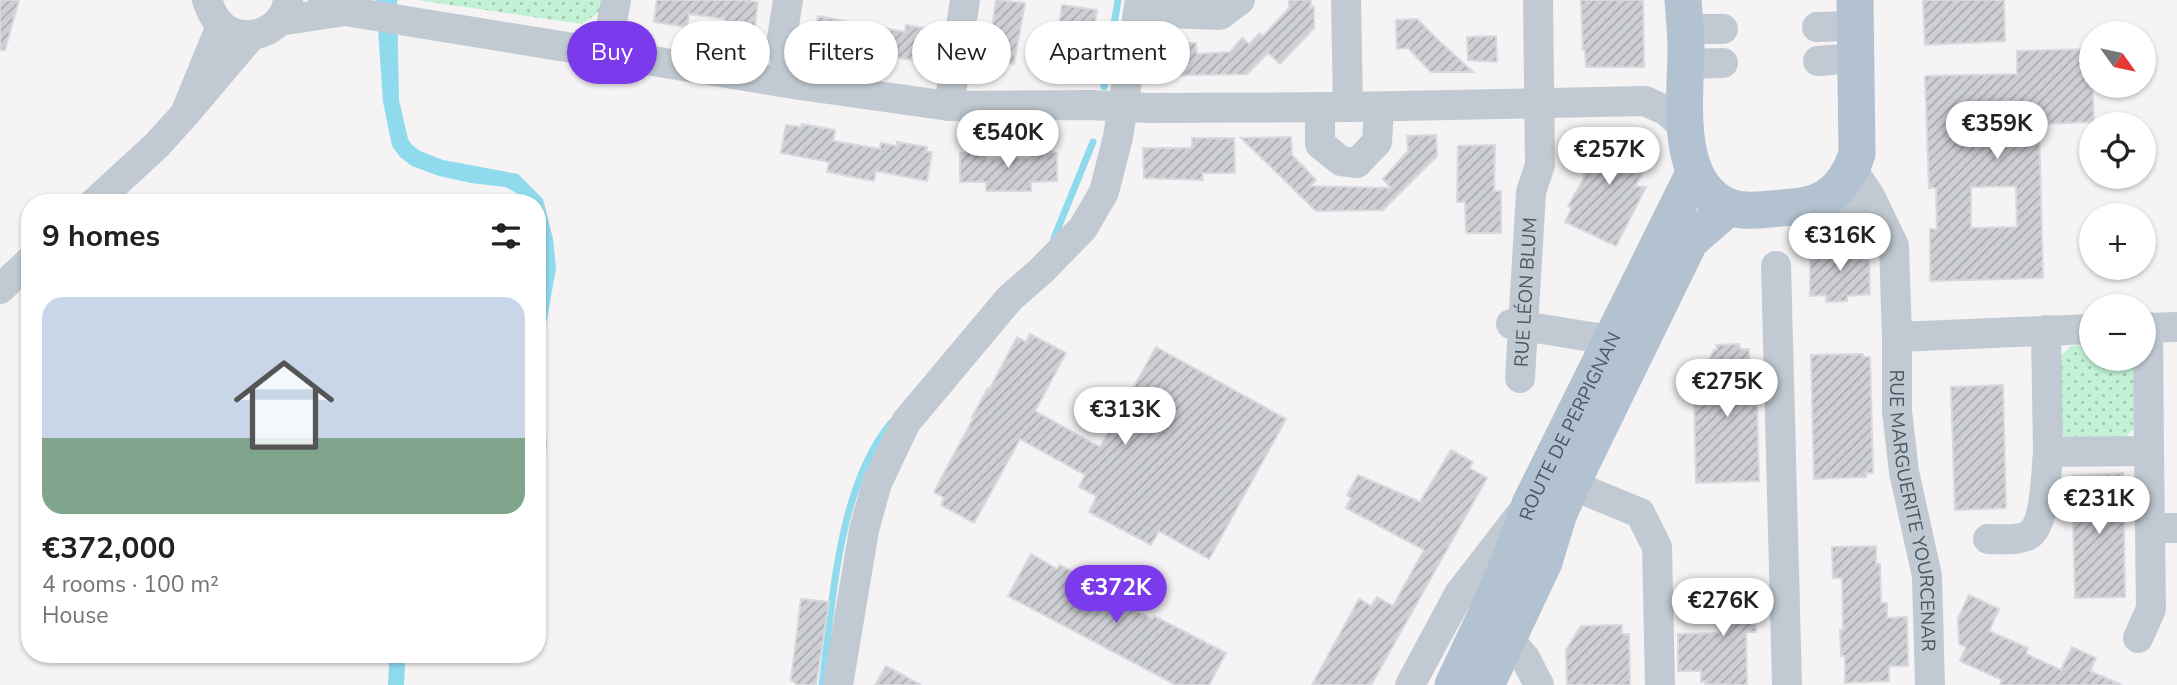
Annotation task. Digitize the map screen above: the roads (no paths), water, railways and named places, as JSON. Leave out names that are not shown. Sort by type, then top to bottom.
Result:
[{"type":"main road","points":[[1685,41],[1687,147],[1694,173],[1706,192],[1729,207],[1744,210],[1811,206],[1839,187],[1852,169],[1857,154],[1856,28]]},
{"type":"main road","name":"ROUTE DE PERPIGNAN","points":[[1453,685],[1498,592],[1530,504],[1694,173]]},
{"type":"main road","name":"ROUTE DE PERPIGNAN","points":[[1486,685],[1544,562],[1558,516],[1573,481],[1690,241],[1729,207]]},
{"type":"street","points":[[207,0],[211,14],[221,26],[235,34],[251,36],[267,31],[284,11],[344,8],[412,22],[567,47]]},
{"type":"street","points":[[611,21],[615,0]]},
{"type":"street","points":[[785,21],[788,0]]},
{"type":"street","points":[[949,106],[965,0]]},
{"type":"street","points":[[838,685],[864,530],[877,483],[906,422],[1010,298],[1083,228],[1104,192],[1123,107],[1139,6],[1220,15],[1240,0]]},
{"type":"street","points":[[1346,0],[1334,107],[1320,144],[1340,162],[1357,163],[1377,142],[1379,107]]},
{"type":"street","name":"RUE LÉON BLUM","points":[[1520,378],[1517,325],[1531,192],[1540,165],[1538,0]]},
{"type":"street","points":[[784,25],[784,45]]},
{"type":"street","points":[[185,114],[221,26]]},
{"type":"street","points":[[1818,27],[1856,28]]},
{"type":"street","points":[[1818,61],[1856,28]]},
{"type":"street","points":[[1685,41],[1723,29]]},
{"type":"street","points":[[104,194],[157,145],[251,36]]},
{"type":"street","points":[[835,84],[949,106],[1379,107],[1645,101],[1664,93],[1683,76],[1685,41]]},
{"type":"street","points":[[1685,41],[1723,63]]},
{"type":"street","points":[[657,59],[784,75]]},
{"type":"street","points":[[1645,101],[1667,111],[1686,129]]},
{"type":"street","points":[[1852,169],[1870,196],[1894,246]]},
{"type":"street","points":[[1825,199],[1879,223],[1894,246]]},
{"type":"street","name":"RUE MARGUERITE YOURCENAR","points":[[1894,246],[1897,411],[1904,472],[1927,576],[1930,685]]},
{"type":"street","points":[[1776,266],[1787,685]]},
{"type":"street","points":[[0,289],[21,269]]},
{"type":"street","points":[[1517,325],[1610,340]]},
{"type":"street","points":[[1897,337],[2079,329]]},
{"type":"street","points":[[1988,539],[2017,539],[2028,536],[2036,527],[2044,498],[2049,453],[2046,330]]},
{"type":"street","points":[[2138,638],[2151,610],[2164,568],[2164,528],[2149,452],[2154,371]]},
{"type":"street","points":[[2049,453],[2149,452]]},
{"type":"street","points":[[1573,481],[1591,492],[1640,513],[1657,547],[1660,685]]},
{"type":"street","points":[[1410,685],[1459,594],[1530,504]]},
{"type":"street","points":[[1508,638],[1525,658],[1539,685]]},
{"type":"water","points":[[376,0],[397,0],[399,100],[408,139],[412,145],[443,160],[518,174],[538,194],[517,194],[505,187],[439,176],[412,166],[400,157],[392,146],[383,102]]},
{"type":"water","points":[[546,211],[556,268],[546,322]]},
{"type":"water","points":[[388,663],[405,663],[404,685],[388,685]]},
{"type":"waterway","points":[[1104,87],[1118,0]]},
{"type":"waterway","points":[[1054,238],[1093,142]]},
{"type":"waterway","points":[[822,685],[834,583],[848,513],[873,450],[891,423]]}]
